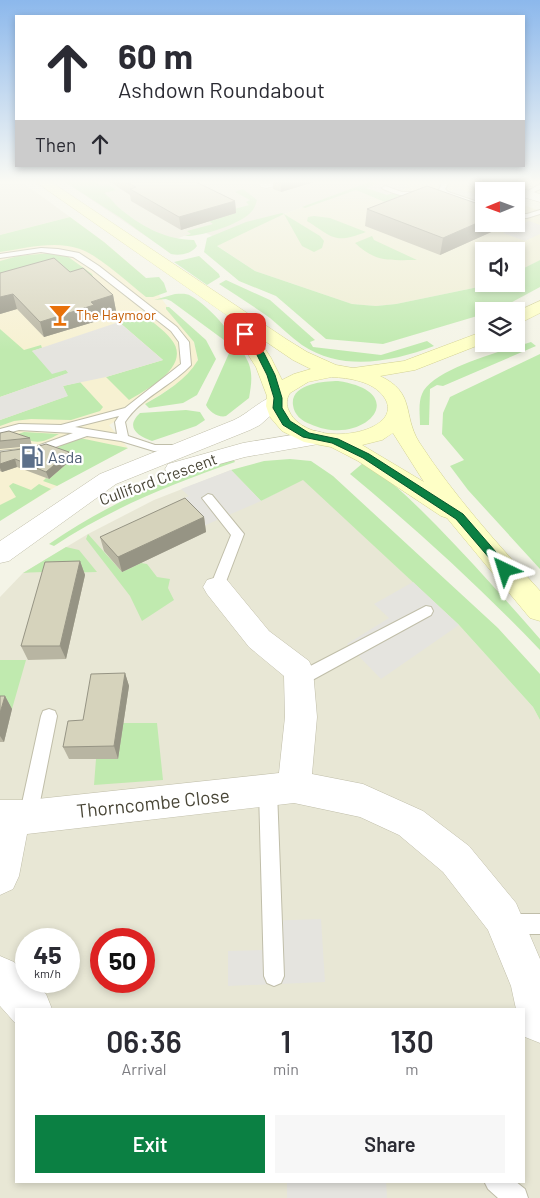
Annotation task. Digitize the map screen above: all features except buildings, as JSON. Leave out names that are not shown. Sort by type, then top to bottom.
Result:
[{"type":"main road","points":[[125,238],[300,356],[339,372],[370,378],[405,393]]},
{"type":"main road","points":[[221,302],[260,353],[271,375],[280,414],[286,423],[302,433],[325,439],[366,456],[459,516]]},
{"type":"main road","points":[[525,315],[540,306]]},
{"type":"main road","points":[[525,326],[540,317]]},
{"type":"main road","points":[[277,400],[286,386],[297,379],[316,373],[378,371],[408,366],[475,340]]},
{"type":"main road","points":[[325,439],[358,439],[378,433],[392,422],[405,393],[476,352]]},
{"type":"main road","points":[[405,393],[408,442],[459,516],[540,610]]},
{"type":"street","name":"Culliford Crescent","points":[[0,554],[108,479],[182,448],[219,436],[247,423],[277,400]]},
{"type":"street","name":"Culliford Crescent","points":[[60,513],[116,495],[186,465],[270,444],[325,439]]},
{"type":"street","points":[[217,587],[259,639],[298,670],[301,717],[281,789]]},
{"type":"street","name":"Thorncombe Close","points":[[14,817],[281,789],[363,801],[411,823],[456,859],[502,917],[531,986],[540,1022]]},
{"type":"street","points":[[0,876],[14,817]]},
{"type":"street","points":[[0,976],[30,1008]]},
{"type":"lane","points":[[0,256],[41,250],[76,255],[96,268],[174,329],[184,342],[186,365],[168,383],[126,411],[60,428]]},
{"type":"lane","points":[[123,438],[120,422],[126,411]]},
{"type":"lane","points":[[0,432],[19,427],[60,428],[123,438],[154,448],[182,448]]},
{"type":"lane","points":[[0,455],[34,451],[67,438],[90,432]]},
{"type":"lane","points":[[208,498],[238,534],[217,587]]},
{"type":"lane","points":[[300,679],[426,611]]},
{"type":"lane","points":[[14,817],[48,716]]},
{"type":"lane","points":[[274,976],[281,789]]},
{"type":"lane","points":[[505,924],[540,924]]},
{"type":"lane","points":[[498,1183],[516,1198]]},
{"type":"shaded area","points":[[0,238],[98,238],[146,278],[194,342],[198,360],[192,370],[182,380],[109,425],[128,448],[72,477],[0,520]]},
{"type":"shaded area","points":[[148,238],[179,238],[159,245]]},
{"type":"shaded area","points":[[221,238],[540,238],[540,260],[525,268],[525,242],[475,242],[475,288],[396,304],[376,306],[352,304],[255,271],[216,245],[218,239]]},
{"type":"shaded area","points":[[516,238],[532,238],[525,241]]},
{"type":"shaded area","points":[[119,322],[163,360],[106,377],[63,386],[68,396],[0,420],[0,397],[68,373],[66,370],[52,374],[32,351]]},
{"type":"shaded area","points":[[231,470],[261,501],[303,479],[459,625],[533,707],[540,720],[540,1198],[0,1198],[0,597],[23,573],[88,534],[154,500]]},
{"type":"shaded area","points":[[231,470],[261,501],[201,527],[177,502],[189,496],[181,489]]},
{"type":"shaded area","points":[[413,582],[459,625],[381,679],[347,644],[389,618],[374,604]]},
{"type":"shaded area","points":[[321,919],[325,982],[228,986],[228,951],[262,950],[262,921]]},
{"type":"shaded area","points":[[287,1183],[386,1183],[387,1198],[287,1198]]},
{"type":"green space","points":[[0,238],[98,238],[146,278],[159,277],[164,283],[167,292],[153,297],[146,297],[96,257],[71,246],[51,245],[0,252]]},
{"type":"green space","points":[[149,238],[194,240],[197,246],[185,254],[171,254]]},
{"type":"green space","points":[[207,238],[234,238],[217,246],[255,271],[352,304],[376,306],[396,304],[475,288],[475,292],[525,292],[525,268],[540,260],[540,287],[512,302],[475,302],[475,317],[383,344],[326,339],[276,296],[239,281],[204,252]]},
{"type":"green space","points":[[297,238],[322,238],[324,241],[322,248],[314,252],[302,246]]},
{"type":"green space","points":[[367,238],[373,238],[417,260],[383,259],[370,254],[355,243]]},
{"type":"green space","points":[[51,253],[67,256],[92,274],[94,280],[0,289],[0,261],[18,256]]},
{"type":"green space","points":[[199,256],[220,277],[207,285],[174,262]]},
{"type":"green space","points":[[226,280],[270,300],[315,340],[310,342],[313,347],[381,355],[427,341],[434,346],[385,360],[368,362],[334,359],[302,345],[270,318],[219,284]]},
{"type":"green space","points":[[175,294],[189,295],[216,316],[239,346],[249,364],[251,385],[249,398],[226,416],[214,414],[206,405],[230,351],[224,340],[171,301],[166,299],[154,300]]},
{"type":"green space","points":[[166,307],[169,307],[206,340],[216,359],[197,395],[183,403],[149,408],[145,404],[181,380],[198,360],[194,342]]},
{"type":"green space","points":[[141,313],[161,328],[171,339],[176,349],[176,358],[172,367],[165,375],[129,400],[106,377],[163,360],[119,322]]},
{"type":"green space","points":[[0,329],[24,350],[41,345],[42,348],[32,351],[69,373],[0,397]]},
{"type":"green space","points":[[531,342],[536,346],[525,351],[525,344]]},
{"type":"green space","points":[[498,352],[522,352],[443,386],[437,385],[430,389],[429,425],[420,425],[421,398],[428,385],[454,369]]},
{"type":"green space","points":[[540,354],[540,569],[468,490],[450,466],[464,460],[442,434],[443,413],[450,397]]},
{"type":"green space","points":[[338,381],[361,387],[373,396],[377,406],[373,416],[363,424],[348,429],[330,430],[310,424],[299,417],[293,405],[293,398],[297,392],[309,385]]},
{"type":"green space","points":[[80,382],[103,407],[100,411],[71,420],[31,419],[14,421],[0,426],[0,420],[67,396],[63,386]]},
{"type":"green space","points":[[186,410],[200,412],[205,420],[196,426],[152,441],[138,434],[133,427],[133,423],[140,413]]},
{"type":"green space","points":[[24,432],[59,434],[37,442],[15,435]]},
{"type":"green space","points":[[75,437],[128,448],[57,486],[43,481],[46,478],[49,479],[71,460],[54,450]]},
{"type":"green space","points":[[233,459],[235,462],[164,488],[119,509],[54,546],[49,544],[93,517],[138,494],[184,474]]},
{"type":"green space","points":[[290,459],[311,461],[333,476],[498,628],[540,674],[540,720],[533,707],[459,625],[303,480],[261,501],[231,470],[264,461]]},
{"type":"green space","points":[[363,463],[401,491],[489,581],[540,639],[540,650],[448,559],[350,474]]},
{"type":"green space","points":[[13,483],[31,490],[39,484],[51,489],[0,521],[0,505],[16,497],[9,486]]},
{"type":"green space","points":[[88,534],[122,572],[141,563],[147,564],[157,577],[170,579],[168,588],[174,600],[142,621],[130,596],[86,539]]},
{"type":"green space","points":[[66,547],[79,550],[97,572],[23,573]]},
{"type":"green space","points":[[0,660],[26,660],[12,709],[0,709]]},
{"type":"green space","points":[[123,723],[157,723],[163,780],[94,785],[96,759]]},
{"type":"place","name":"The Haymoor","points":[[60,315]]},
{"type":"place","name":"Asda","points":[[32,457]]},
{"type":"route","points":[[245,334],[260,353],[271,375],[278,398],[277,408],[286,423],[306,435],[334,441],[366,456],[459,516],[505,570]]}]
